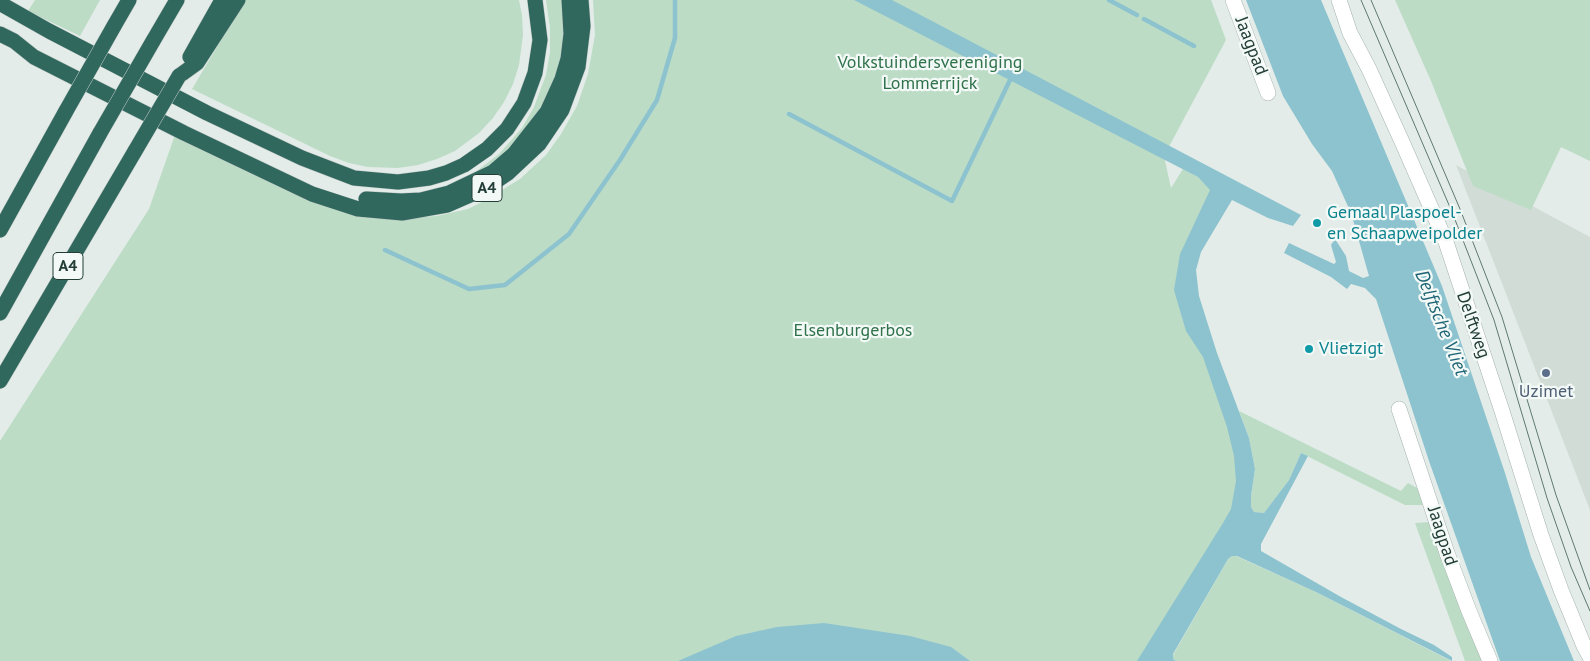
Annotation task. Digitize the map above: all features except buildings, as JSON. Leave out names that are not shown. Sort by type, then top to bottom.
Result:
[{"type":"highway","points":[[0,230],[129,0]]},
{"type":"highway","name":"A4","points":[[0,313],[100,133],[177,0]]},
{"type":"highway","name":"A4","points":[[192,61],[222,0]]},
{"type":"highway","name":"A4","points":[[0,382],[179,76],[238,0]]},
{"type":"highway","name":"A4","points":[[8,3],[49,31],[208,113],[302,158],[354,178],[398,182],[429,178],[464,165],[487,149],[507,129],[524,103],[537,65],[540,40],[535,0]]},
{"type":"highway","name":"A4","points":[[7,42],[39,50],[233,147],[332,192],[354,198],[378,201],[421,200],[449,193],[493,172],[514,154],[532,134],[555,97],[568,59],[571,34],[569,0]]},
{"type":"highway","name":"A4","points":[[0,34],[7,42],[34,57],[184,133],[312,194],[358,209],[402,213],[446,205],[486,188],[508,174],[539,144],[562,110],[578,67],[583,26],[582,0]]},
{"type":"street","name":"Jaagpad","points":[[1233,0],[1268,93]]},
{"type":"street","name":"Delftweg","points":[[1339,0],[1350,33],[1403,144],[1446,242],[1561,590],[1590,657]]},
{"type":"street","name":"Jaagpad","points":[[1399,409],[1447,554],[1490,661]]},
{"type":"shaded area","points":[[1456,165],[1590,237],[1590,510]]},
{"type":"green space","points":[[35,0],[100,0],[80,36],[28,11]]},
{"type":"green space","points":[[245,0],[519,0],[523,35],[519,65],[513,84],[493,118],[479,133],[455,151],[418,165],[398,168],[368,167],[349,163],[330,156],[192,89]]},
{"type":"green space","points":[[546,0],[565,0],[564,59],[546,107],[505,156],[461,183],[499,154],[522,128],[534,107],[546,75],[550,52],[550,28]]},
{"type":"green space","name":"Elsenburgerbos","points":[[593,0],[1211,0],[1226,40],[1164,156],[1171,188],[1183,169],[1198,177],[1211,190],[1184,246],[1233,422],[1244,502],[1154,661],[0,661],[0,441],[149,209],[176,132],[323,204],[406,218],[437,216],[468,209],[520,179],[546,155],[561,134],[577,106],[588,74],[595,35]]},
{"type":"green space","points":[[1395,0],[1590,0],[1590,161],[1561,147],[1531,210],[1473,186],[1431,81]]},
{"type":"green space","points":[[1239,411],[1401,491],[1408,483],[1419,489],[1425,505],[1405,505],[1301,453],[1289,480],[1268,508],[1264,513],[1254,512],[1251,507],[1251,496],[1255,469],[1249,438]]},
{"type":"green space","points":[[1431,522],[1485,661],[1465,661],[1415,523]]},
{"type":"green space","points":[[1236,556],[1318,593],[1451,661],[1176,661],[1173,659],[1173,655],[1228,559]]},
{"type":"water","points":[[854,0],[892,0],[1301,215],[1293,226],[1268,218],[1232,200],[1201,252],[1196,270],[1199,296],[1217,353],[1249,438],[1255,469],[1251,496],[1251,507],[1254,512],[1264,513],[1289,480],[1301,453],[1308,456],[1261,544],[1261,551],[1341,597],[1434,645],[1452,657],[1452,661],[1318,593],[1237,556],[1232,556],[1228,559],[1173,654],[1173,659],[1176,661],[1137,661],[1231,509],[1236,481],[1234,456],[1227,427],[1203,357],[1186,331],[1174,290],[1180,254],[1210,190],[1198,177]]},
{"type":"water","name":"Delftsche Vliet","points":[[1246,0],[1321,0],[1442,286],[1505,473],[1531,557],[1574,661],[1500,661],[1429,461],[1376,299],[1365,288],[1351,284],[1347,289],[1331,277],[1284,253],[1289,243],[1334,264],[1336,262],[1331,245],[1335,239],[1346,256],[1349,271],[1363,278],[1369,276],[1351,213],[1332,171],[1312,144],[1283,96]]},
{"type":"water","points":[[824,623],[910,636],[951,647],[970,661],[678,661],[736,636],[777,627]]},
{"type":"waterway","points":[[385,250],[469,289],[505,285],[569,234],[620,160],[657,100],[675,38],[675,0]]},
{"type":"waterway","points":[[1109,0],[1137,15]]},
{"type":"waterway","points":[[1144,19],[1194,46]]},
{"type":"waterway","points":[[789,114],[952,201],[1010,80]]},
{"type":"tram line","points":[[1361,0],[1452,212],[1494,320],[1547,498],[1571,567],[1590,611]]},
{"type":"tram line","points":[[1371,0],[1460,209],[1502,317],[1556,495],[1590,590]]},
{"type":"place","name":"Gemaal Plaspoel- en Schaapweipolder","points":[[1317,223]]},
{"type":"place","name":"Vlietzigt","points":[[1309,349]]},
{"type":"place","name":"Uzimet","points":[[1546,373]]},
{"type":"park label","name":"Volkstuindersvereniging Lommerrijck","points":[[930,73]]}]
